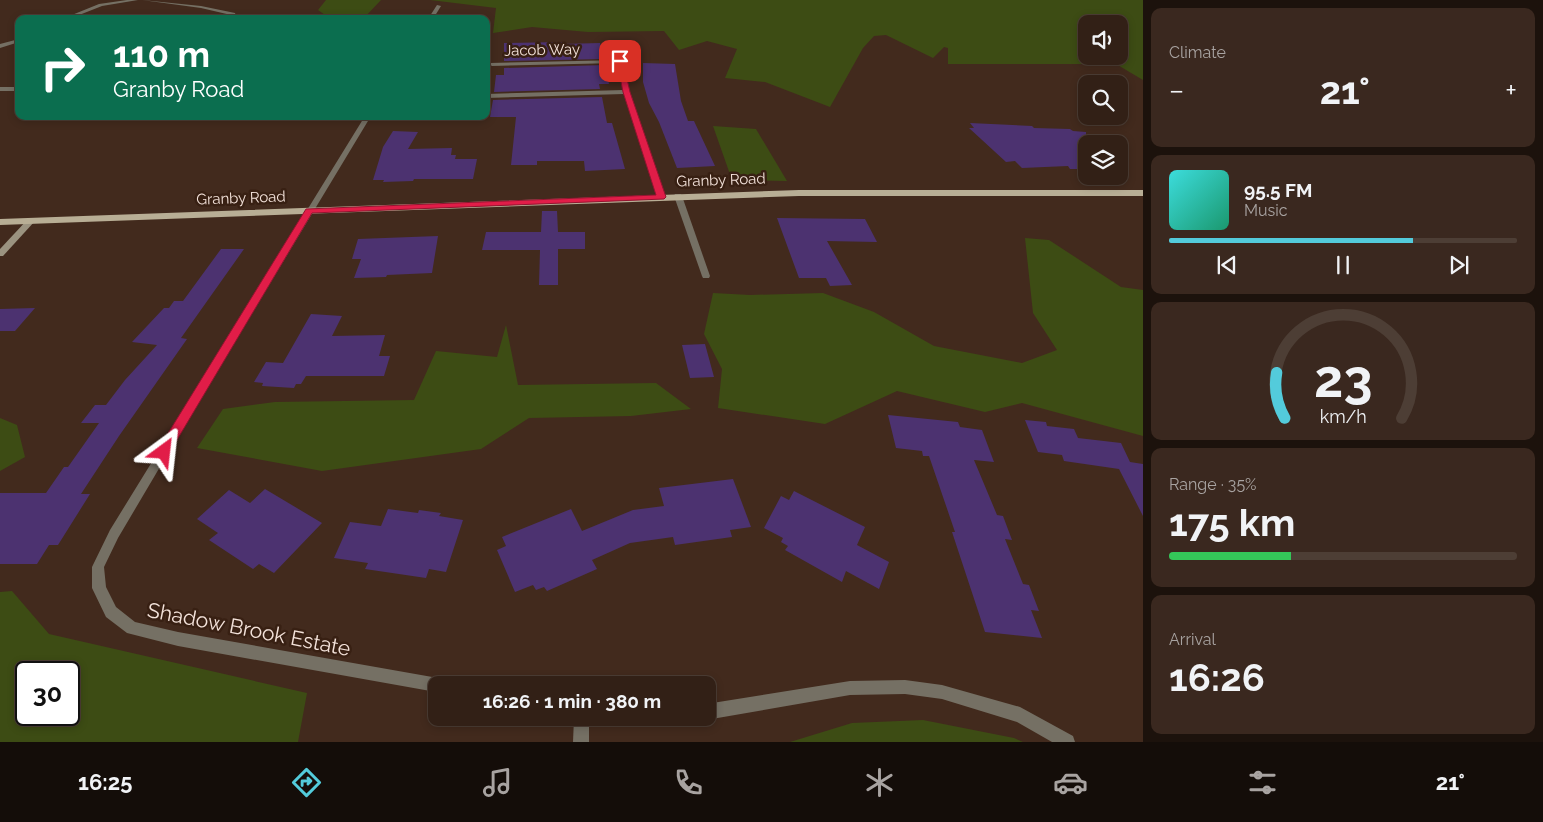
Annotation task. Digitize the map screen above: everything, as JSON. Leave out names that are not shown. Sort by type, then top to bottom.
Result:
[{"type":"main road","name":"Granby Road","points":[[0,222],[678,196],[856,192],[1143,193]]},
{"type":"street","points":[[75,15],[101,5],[136,0]]},
{"type":"street","points":[[144,0],[220,10],[233,15]]},
{"type":"street","points":[[433,15],[439,6]]},
{"type":"street","points":[[0,46],[15,41]]},
{"type":"street","name":"Jacob Way","points":[[492,64],[620,61],[626,92],[661,197]]},
{"type":"street","points":[[0,89],[15,89]]},
{"type":"street","points":[[490,96],[626,92]]},
{"type":"street","name":"Shadow Brook Estate","points":[[366,120],[114,534],[98,567],[99,588],[111,612],[132,628],[178,639],[428,683]]},
{"type":"street","points":[[678,196],[706,276]]},
{"type":"street","points":[[0,254],[31,221]]},
{"type":"street","points":[[716,710],[850,688],[905,687],[942,692],[1020,715],[1067,742]]},
{"type":"street","points":[[581,742],[582,726]]},
{"type":"green space","points":[[326,0],[381,0],[367,15],[325,15],[318,10]]},
{"type":"green space","points":[[430,0],[1143,0],[1143,80],[1118,65],[1128,65],[1128,15],[1078,15],[1078,64],[948,64],[948,48],[944,47],[933,58],[886,35],[874,36],[863,48],[830,107],[765,82],[725,78],[737,49],[707,41],[679,50],[664,31],[588,32],[532,27],[493,33],[496,8]]},
{"type":"green space","points":[[713,126],[756,129],[787,181],[732,180]]},
{"type":"green space","points":[[1025,238],[1049,240],[1121,287],[1143,290],[1143,436],[1022,403],[985,412],[897,391],[825,424],[718,408],[722,369],[704,334],[713,293],[750,295],[823,293],[874,312],[934,346],[1022,363],[1057,350],[1033,313]]},
{"type":"green space","points":[[506,325],[518,385],[656,383],[691,409],[631,416],[529,418],[481,449],[322,471],[197,448],[223,409],[275,402],[414,400],[436,351],[497,357]]},
{"type":"green space","points":[[0,418],[17,425],[25,457],[0,471]]},
{"type":"green space","points":[[12,591],[49,634],[307,693],[298,742],[0,742],[0,592]]},
{"type":"green space","points":[[923,720],[1014,738],[1023,742],[790,742],[852,723]]},
{"type":"building","points":[[562,42],[562,44],[600,43],[604,59],[504,61],[504,43]]},
{"type":"building","points":[[643,63],[675,64],[681,101],[688,121],[694,121],[715,166],[677,168],[659,122],[649,103],[643,82]]},
{"type":"building","points":[[605,65],[609,84],[599,84],[600,89],[494,92],[496,75],[504,75],[504,68]]},
{"type":"building","points":[[602,97],[607,123],[612,123],[625,169],[585,171],[584,161],[537,161],[537,165],[511,165],[516,117],[490,117],[493,100]]},
{"type":"building","points":[[970,123],[1070,129],[1086,132],[1086,135],[1078,135],[1078,169],[1070,169],[1068,166],[1022,168],[1015,161],[1006,162],[969,128],[974,128]]},
{"type":"building","points":[[393,131],[418,132],[408,149],[452,148],[451,155],[456,155],[455,159],[477,159],[473,179],[414,179],[413,181],[383,182],[384,180],[373,180],[383,147]]},
{"type":"building","points":[[542,211],[557,211],[558,232],[585,232],[585,249],[558,249],[558,285],[539,285],[540,250],[482,250],[486,232],[541,232]]},
{"type":"building","points":[[777,218],[865,219],[877,242],[827,241],[852,285],[830,286],[826,278],[799,278]]},
{"type":"building","points":[[438,236],[432,273],[354,278],[361,259],[352,259],[358,239]]},
{"type":"building","points":[[221,249],[244,249],[181,338],[187,339],[81,494],[90,494],[58,545],[49,545],[37,564],[0,564],[0,493],[46,493],[64,467],[68,467],[99,423],[81,423],[95,405],[106,405],[125,380],[157,345],[132,342],[164,308],[169,308],[174,301],[183,301]]},
{"type":"building","points":[[35,308],[15,331],[0,331],[0,309]]},
{"type":"building","points":[[311,314],[342,316],[332,336],[385,335],[379,356],[390,356],[384,376],[306,376],[301,384],[296,384],[294,388],[262,386],[263,383],[254,382],[266,362],[283,363]]},
{"type":"building","points":[[705,344],[714,377],[690,378],[682,345]]},
{"type":"building","points":[[888,415],[958,422],[960,427],[982,430],[994,462],[974,460],[997,515],[1003,516],[1012,540],[1005,539],[1023,584],[1029,585],[1039,611],[1031,610],[1042,638],[985,632],[952,532],[955,532],[929,456],[923,456],[922,451],[896,448]]},
{"type":"building","points":[[1025,420],[1046,422],[1047,426],[1074,429],[1078,438],[1121,443],[1130,462],[1143,464],[1143,516],[1119,469],[1064,461],[1062,455],[1038,452]]},
{"type":"building","points":[[733,479],[751,527],[730,530],[732,537],[675,545],[673,537],[630,543],[592,560],[597,569],[547,591],[544,587],[536,590],[533,585],[515,592],[497,550],[506,546],[502,537],[571,509],[582,531],[633,510],[664,506],[659,488]]},
{"type":"building","points":[[265,489],[322,523],[274,573],[259,564],[253,569],[209,540],[218,533],[197,519],[229,490],[250,503]]},
{"type":"building","points":[[794,491],[865,527],[857,545],[889,562],[879,589],[846,571],[842,582],[785,550],[788,546],[781,542],[783,538],[764,528],[781,496],[789,500]]},
{"type":"building","points":[[388,509],[418,513],[419,510],[441,513],[439,516],[463,520],[446,572],[429,569],[426,578],[365,569],[368,563],[334,558],[350,522],[381,526]]},
{"type":"route","points":[[164,452],[309,211],[661,197],[626,92],[620,61]]}]
